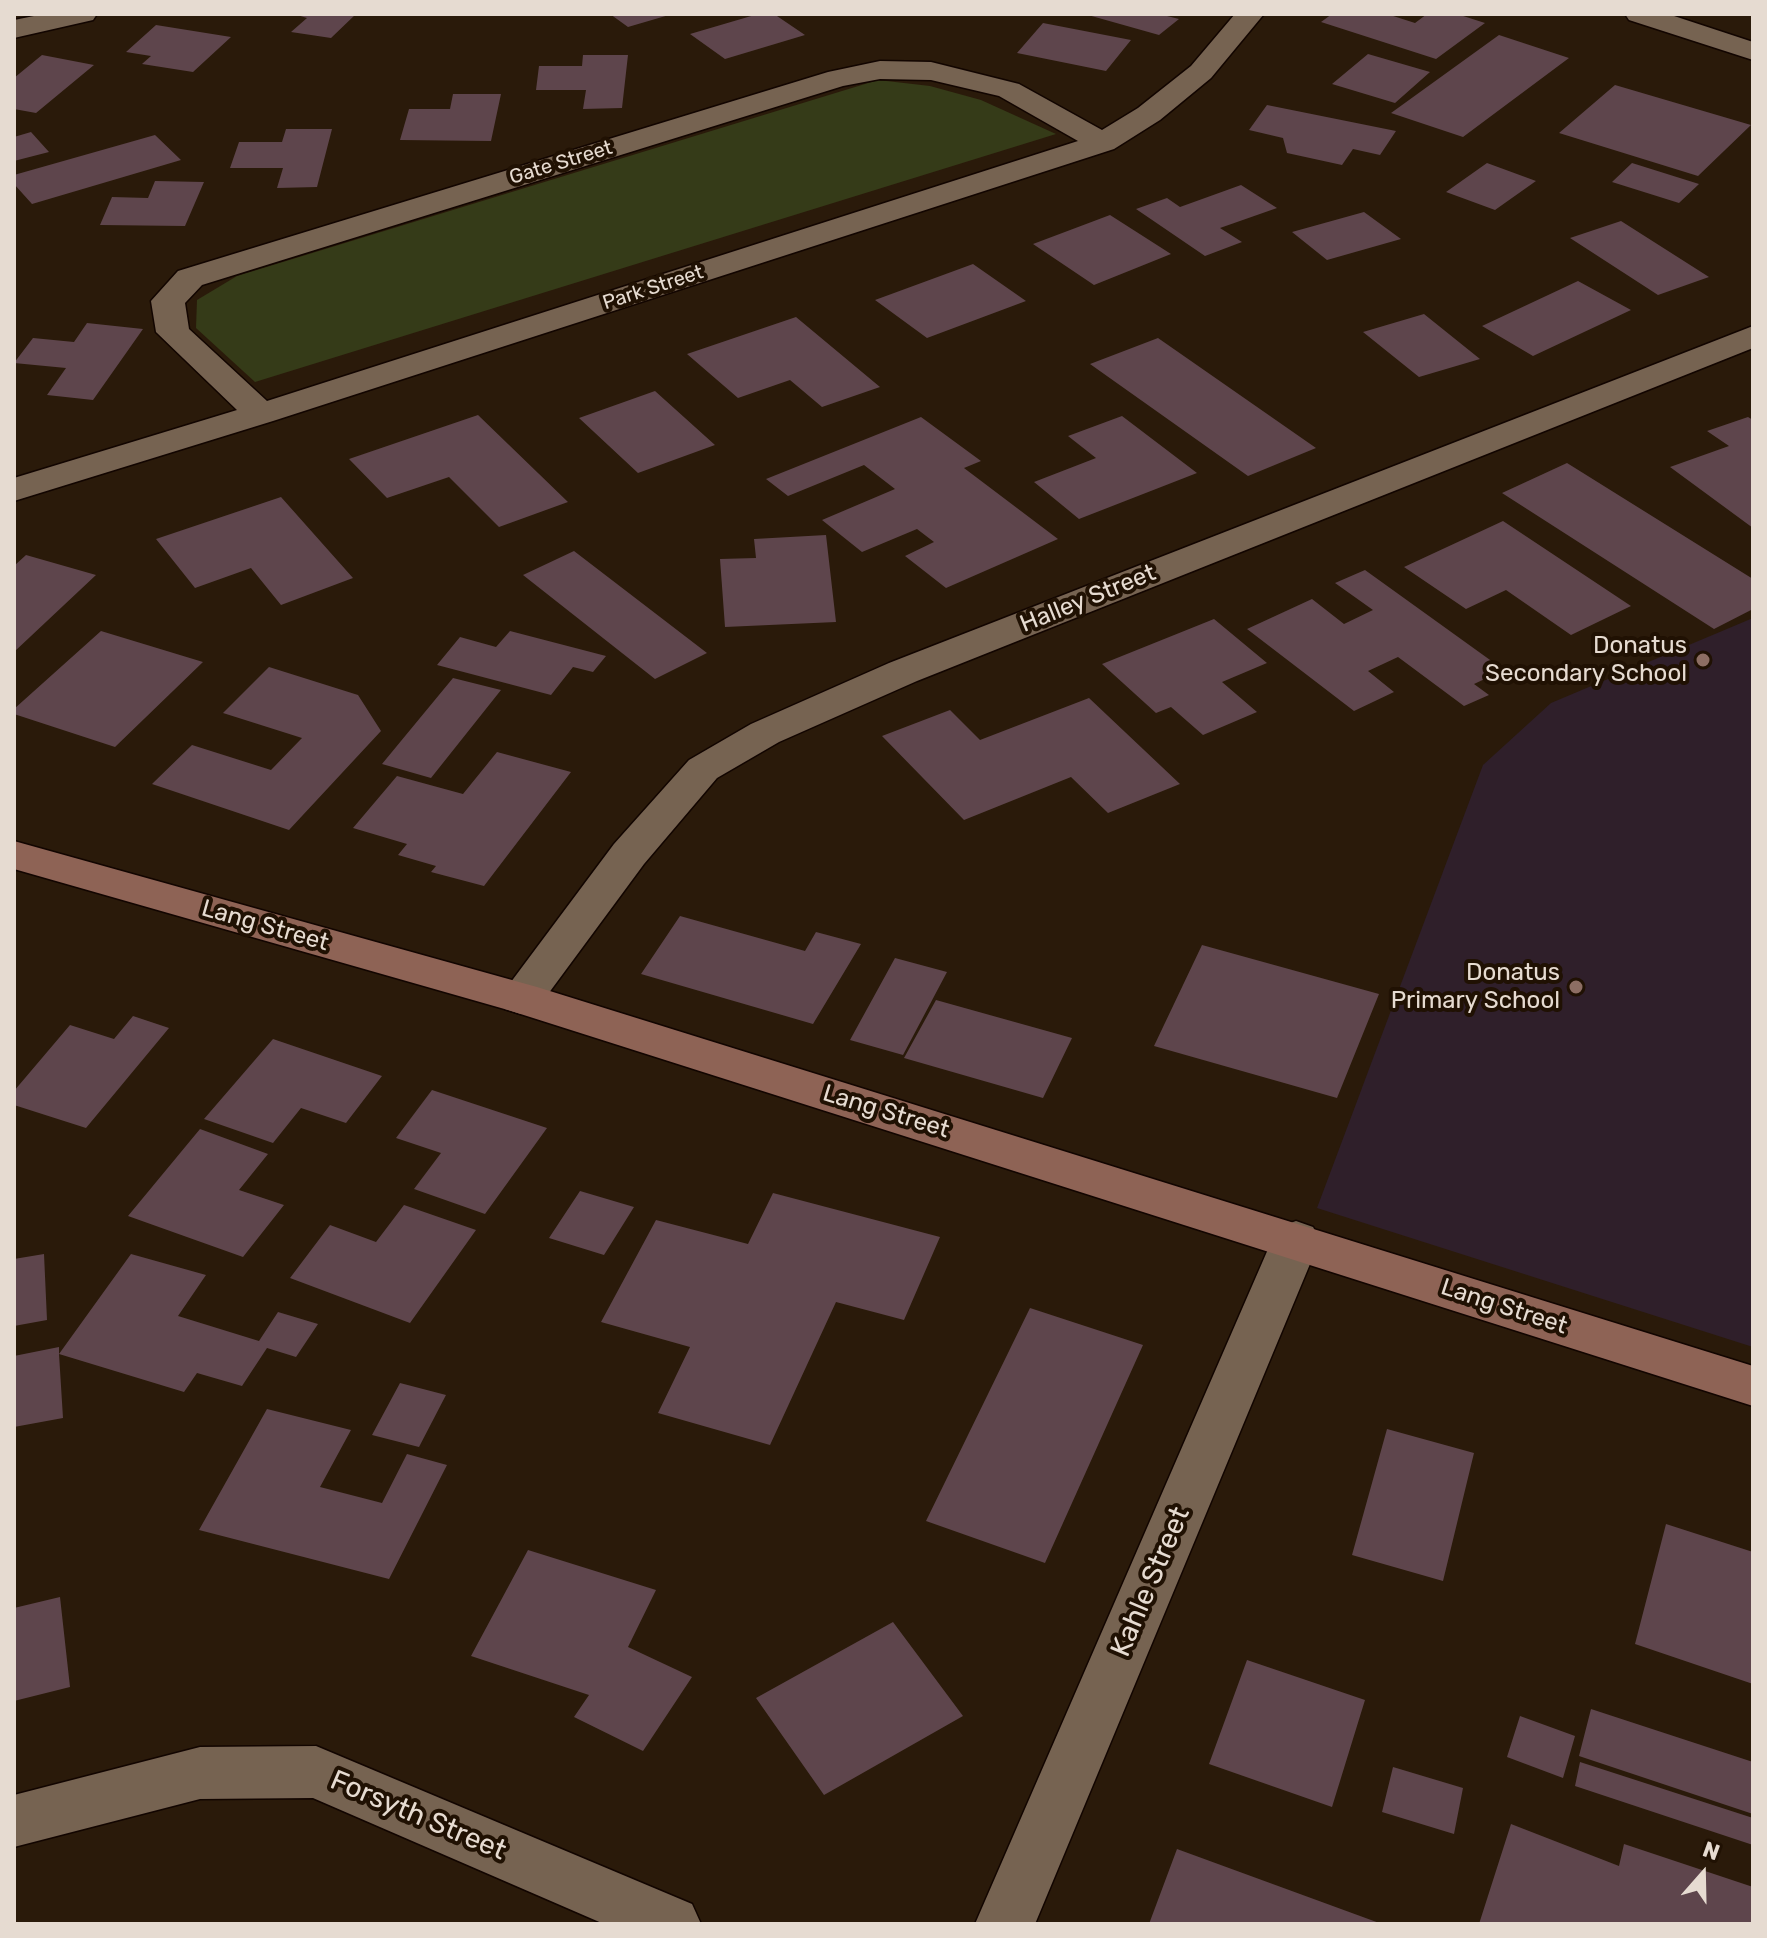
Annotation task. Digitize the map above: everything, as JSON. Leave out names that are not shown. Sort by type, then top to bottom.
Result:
[{"type":"street","points":[[14,29],[82,14]]},
{"type":"street","name":"Park Street","points":[[14,490],[261,414],[1103,143],[1149,114],[1201,72],[1250,14]]},
{"type":"street","points":[[1639,14],[1753,51]]},
{"type":"street","name":"Gate Street","points":[[261,414],[173,332],[168,301],[190,278],[838,78],[880,70],[931,71],[1009,90],[1103,143]]},
{"type":"street","name":"Halley Street","points":[[521,998],[629,854],[703,769],[765,733],[903,672],[1753,336]]},
{"type":"street","name":"Lang Street","points":[[14,855],[521,998],[1753,1386]]},
{"type":"street","name":"Kahle Street","points":[[1005,1924],[1296,1240]]},
{"type":"street","name":"Forsyth Street","points":[[14,1821],[200,1773],[316,1772],[671,1924]]},
{"type":"shaded area","name":"Donatus Primary School","points":[[1753,618],[1753,1347],[1317,1208],[1483,765],[1551,703]]},
{"type":"green space","points":[[878,80],[930,86],[981,100],[1056,134],[255,382],[196,328],[197,300],[237,276]]},
{"type":"building","points":[[294,14],[356,14],[331,38],[291,32],[307,18]]},
{"type":"building","points":[[610,14],[669,14],[669,15],[628,27]]},
{"type":"building","points":[[758,14],[774,14],[805,35],[725,59],[690,34]]},
{"type":"building","points":[[1159,14],[1179,19],[1159,35],[1088,15]]},
{"type":"building","points":[[1332,14],[1387,14],[1415,23],[1427,14],[1457,14],[1485,23],[1436,59],[1321,22]]},
{"type":"building","points":[[1043,23],[1131,40],[1106,71],[1017,53]]},
{"type":"building","points":[[156,25],[231,37],[193,72],[142,64],[151,56],[126,52]]},
{"type":"building","points":[[1499,35],[1569,58],[1463,137],[1391,113]]},
{"type":"building","points":[[1368,54],[1430,72],[1395,103],[1332,84]]},
{"type":"building","points":[[42,55],[94,65],[36,113],[14,109],[14,78]]},
{"type":"building","points":[[583,55],[628,55],[622,108],[583,109],[586,90],[536,90],[539,66],[582,66]]},
{"type":"building","points":[[1615,85],[1751,125],[1698,176],[1559,133]]},
{"type":"building","points":[[453,94],[501,94],[491,141],[400,140],[409,109],[450,109]]},
{"type":"building","points":[[1267,105],[1396,131],[1380,155],[1353,149],[1342,165],[1287,153],[1283,138],[1249,130]]},
{"type":"building","points":[[286,129],[332,129],[317,187],[277,188],[283,168],[230,168],[239,142],[282,142]]},
{"type":"building","points":[[31,132],[49,152],[14,161],[14,137]]},
{"type":"building","points":[[155,135],[181,160],[32,204],[14,184],[14,175]]},
{"type":"building","points":[[1487,163],[1536,181],[1495,210],[1446,192]]},
{"type":"building","points":[[1632,163],[1699,184],[1679,203],[1612,182]]},
{"type":"building","points":[[155,181],[204,182],[185,226],[100,225],[112,197],[148,198]]},
{"type":"building","points":[[1241,185],[1277,208],[1220,228],[1242,242],[1205,256],[1136,209],[1167,198],[1180,207]]},
{"type":"building","points":[[1364,212],[1401,239],[1327,260],[1292,232]]},
{"type":"building","points":[[1110,215],[1171,254],[1094,285],[1033,244]]},
{"type":"building","points":[[1621,221],[1709,277],[1658,295],[1570,238]]},
{"type":"building","points":[[973,264],[1026,301],[927,338],[875,300]]},
{"type":"building","points":[[1578,281],[1631,310],[1533,356],[1482,326]]},
{"type":"building","points":[[1424,314],[1480,359],[1419,377],[1363,332]]},
{"type":"building","points":[[796,317],[880,387],[822,407],[790,380],[738,398],[687,354]]},
{"type":"building","points":[[87,323],[143,329],[93,400],[47,395],[66,368],[14,363],[33,338],[74,342]]},
{"type":"building","points":[[1158,338],[1316,448],[1248,476],[1090,364]]},
{"type":"building","points":[[655,391],[715,445],[638,473],[579,418]]},
{"type":"building","points":[[478,415],[568,502],[499,527],[449,477],[387,498],[349,459]]},
{"type":"building","points":[[1122,416],[1197,473],[1079,519],[1034,482],[1096,458],[1068,436]]},
{"type":"building","points":[[921,417],[981,461],[964,468],[1058,539],[946,588],[905,556],[934,542],[917,529],[862,552],[822,520],[895,489],[864,465],[788,496],[766,479]]},
{"type":"building","points":[[1748,417],[1753,420],[1753,528],[1670,467],[1729,446],[1707,431]]},
{"type":"building","points":[[1567,463],[1753,579],[1753,609],[1714,629],[1502,493]]},
{"type":"building","points":[[281,497],[353,578],[281,605],[251,568],[195,588],[156,539]]},
{"type":"building","points":[[1503,521],[1631,606],[1571,635],[1506,590],[1466,609],[1404,567]]},
{"type":"building","points":[[826,535],[836,622],[725,627],[720,559],[756,558],[754,539]]},
{"type":"building","points":[[574,551],[707,653],[655,679],[523,575]]},
{"type":"building","points":[[26,555],[96,575],[14,652],[14,566]]},
{"type":"building","points":[[1365,570],[1504,670],[1474,684],[1489,695],[1464,706],[1398,657],[1368,671],[1394,692],[1354,711],[1247,629],[1312,599],[1344,624],[1373,610],[1335,583]]},
{"type":"building","points":[[1214,619],[1267,663],[1222,682],[1257,712],[1203,735],[1171,707],[1156,713],[1102,664]]},
{"type":"building","points":[[101,631],[203,662],[115,747],[14,714],[14,709]]},
{"type":"building","points":[[510,631],[606,656],[593,672],[573,667],[551,695],[437,665],[460,637],[496,647]]},
{"type":"building","points":[[269,667],[358,695],[381,731],[289,830],[152,784],[192,745],[271,770],[302,738],[223,713]]},
{"type":"building","points":[[453,678],[501,690],[431,778],[382,764]]},
{"type":"building","points":[[1089,698],[1180,784],[1108,813],[1071,777],[964,820],[882,736],[950,710],[980,740]]},
{"type":"building","points":[[497,752],[571,772],[484,886],[431,872],[436,866],[398,855],[407,844],[353,828],[397,776],[463,794]]},
{"type":"building","points":[[680,916],[805,951],[816,932],[861,944],[813,1024],[641,974]]},
{"type":"building","points":[[1202,945],[1379,994],[1337,1098],[1154,1046]]},
{"type":"building","points":[[895,958],[947,972],[903,1055],[850,1040]]},
{"type":"building","points":[[936,1000],[1072,1038],[1043,1098],[904,1058]]},
{"type":"building","points":[[133,1016],[169,1028],[86,1128],[14,1105],[14,1091],[70,1025],[114,1039]]},
{"type":"building","points":[[273,1039],[382,1076],[346,1123],[301,1108],[273,1143],[204,1119]]},
{"type":"building","points":[[432,1090],[547,1128],[485,1214],[414,1189],[441,1153],[396,1138]]},
{"type":"building","points":[[200,1129],[268,1154],[239,1190],[284,1205],[243,1257],[128,1216]]},
{"type":"building","points":[[580,1191],[634,1207],[604,1255],[549,1238]]},
{"type":"building","points":[[773,1193],[940,1237],[904,1320],[836,1302],[770,1445],[658,1413],[690,1347],[601,1322],[656,1220],[748,1244]]},
{"type":"building","points":[[404,1205],[476,1230],[410,1323],[290,1278],[330,1225],[376,1242]]},
{"type":"building","points":[[44,1254],[47,1320],[14,1326],[14,1259]]},
{"type":"building","points":[[131,1254],[206,1275],[178,1316],[259,1341],[278,1312],[318,1324],[296,1357],[267,1348],[242,1386],[197,1373],[184,1392],[59,1354]]},
{"type":"building","points":[[1030,1308],[1143,1345],[1045,1563],[926,1521]]},
{"type":"building","points":[[59,1347],[63,1418],[14,1427],[14,1356]]},
{"type":"building","points":[[400,1383],[446,1395],[419,1447],[372,1435]]},
{"type":"building","points":[[267,1409],[351,1430],[320,1487],[382,1503],[407,1454],[447,1465],[389,1579],[199,1530]]},
{"type":"building","points":[[1387,1429],[1474,1453],[1443,1581],[1352,1555]]},
{"type":"building","points":[[1666,1524],[1753,1552],[1753,1684],[1635,1644]]},
{"type":"building","points":[[528,1550],[656,1590],[628,1647],[692,1677],[643,1751],[574,1717],[589,1695],[471,1656]]},
{"type":"building","points":[[60,1597],[70,1687],[14,1701],[14,1608]]},
{"type":"building","points":[[893,1622],[963,1716],[824,1795],[756,1698]]},
{"type":"building","points":[[1247,1660],[1365,1700],[1332,1807],[1209,1764]]},
{"type":"building","points":[[1591,1709],[1753,1762],[1753,1814],[1579,1756]]},
{"type":"building","points":[[1520,1716],[1575,1736],[1563,1778],[1507,1757]]},
{"type":"building","points":[[1580,1762],[1753,1818],[1753,1845],[1575,1786]]},
{"type":"building","points":[[1393,1767],[1463,1788],[1454,1834],[1382,1812]]},
{"type":"building","points":[[1511,1824],[1619,1866],[1624,1844],[1753,1887],[1753,1924],[1479,1924]]},
{"type":"building","points":[[1177,1849],[1382,1924],[1149,1924]]},
{"type":"place","name":"Donatus Secondary School","points":[[1703,660]]},
{"type":"place","name":"Donatus Primary School","points":[[1576,987]]}]
